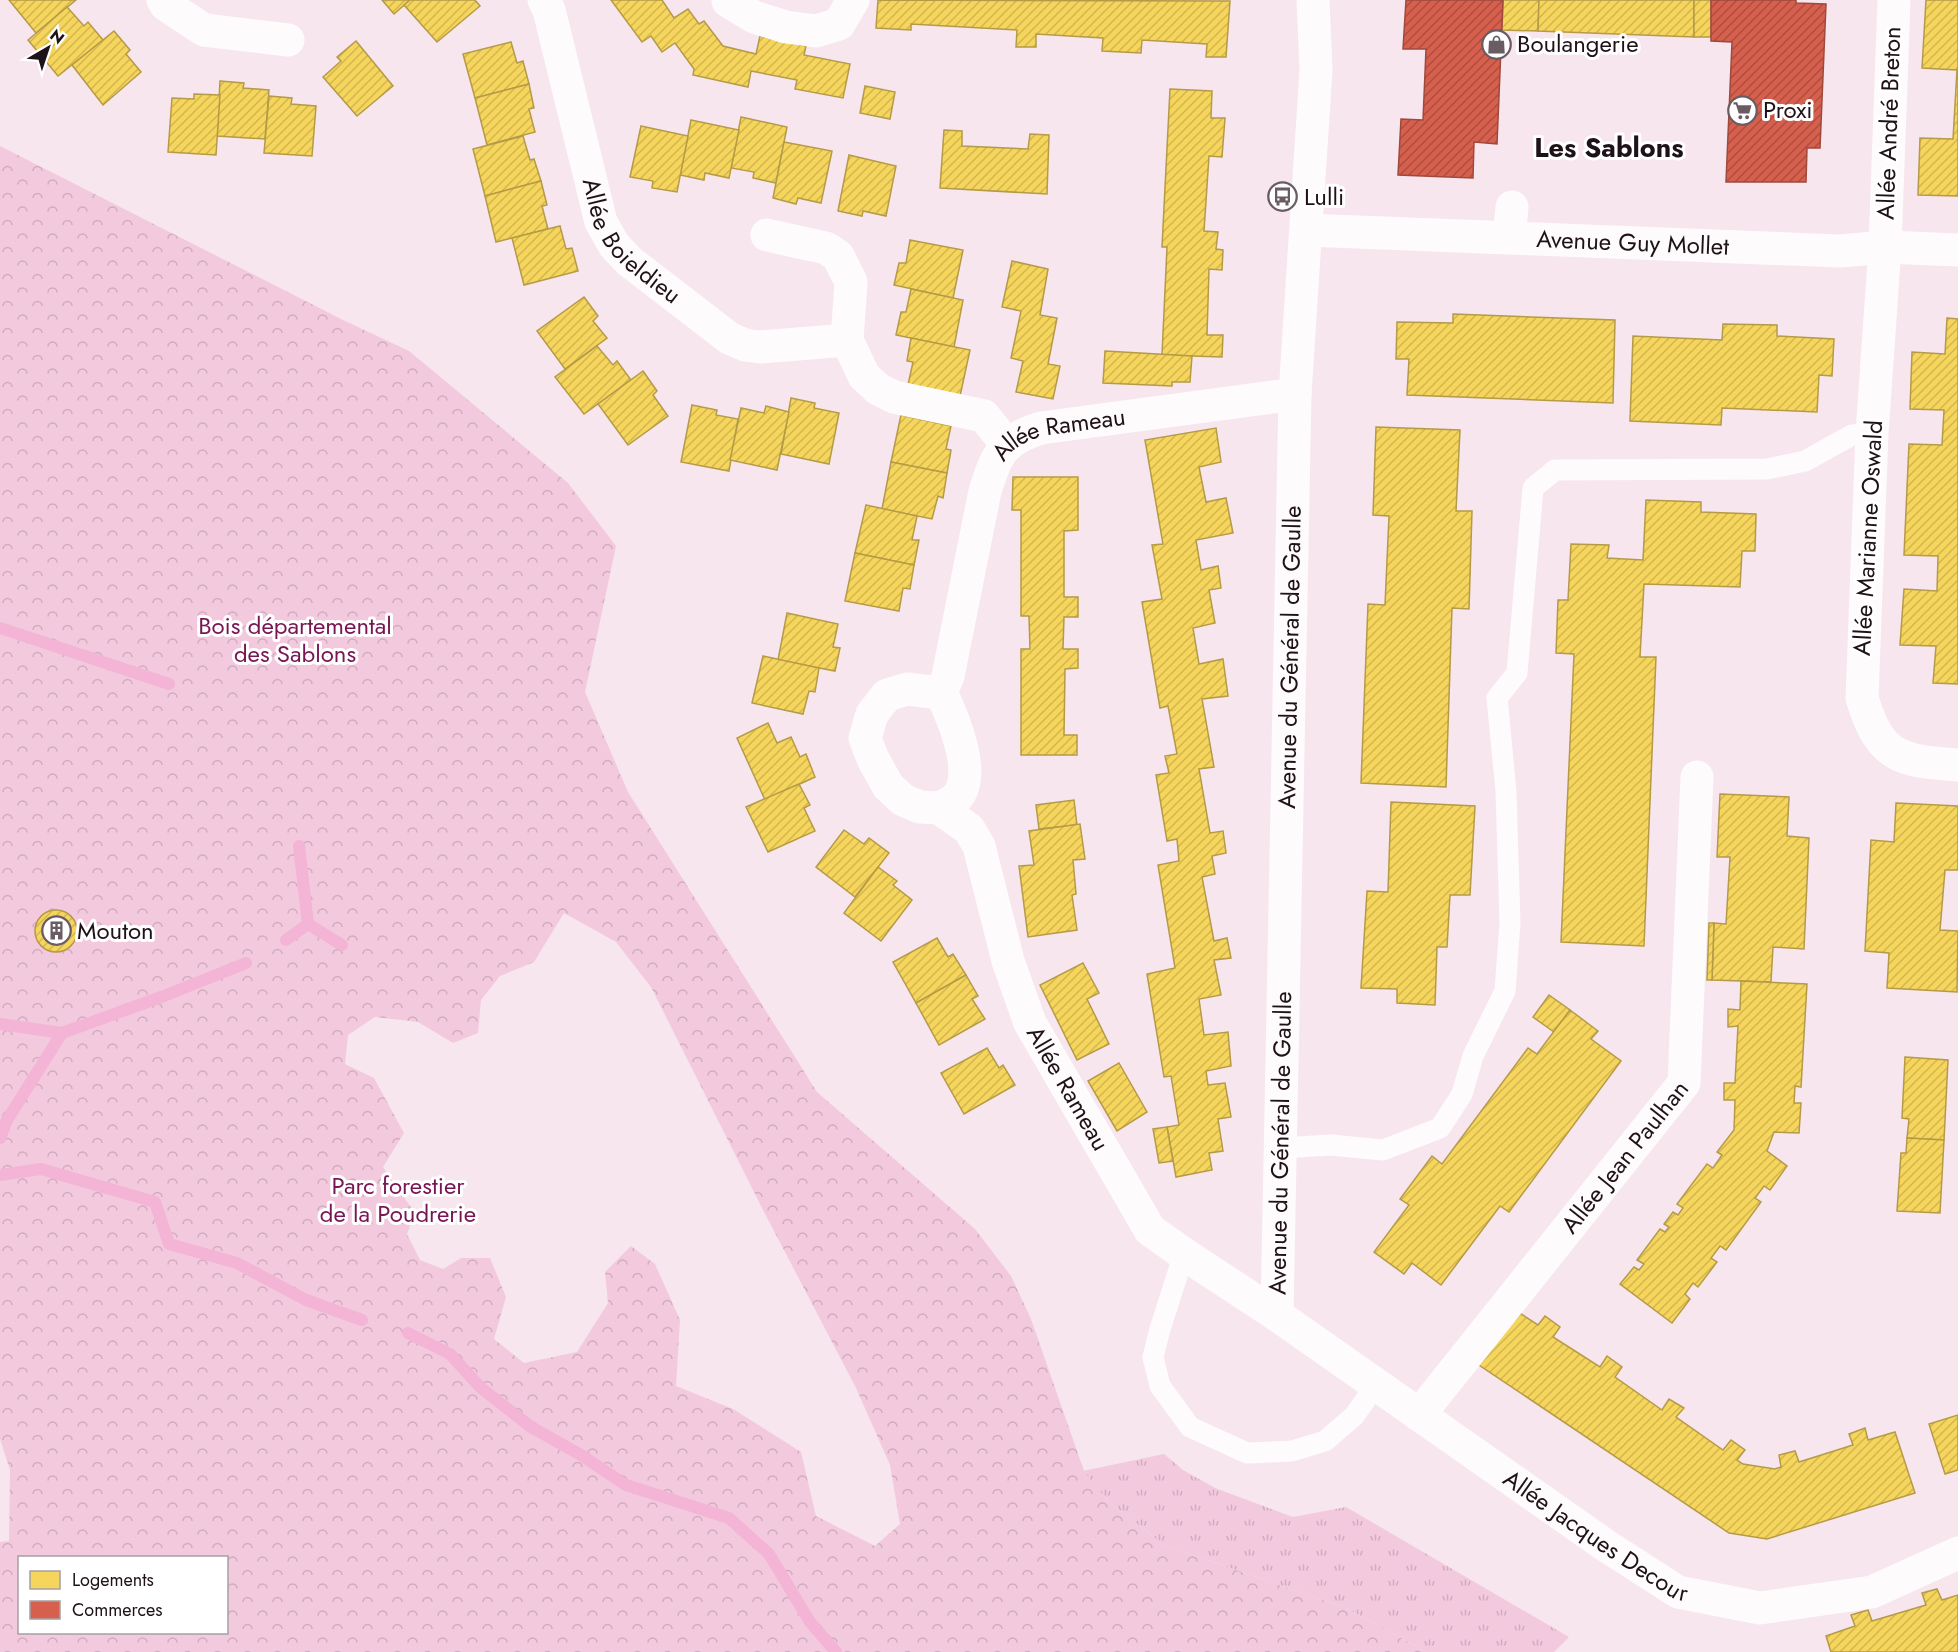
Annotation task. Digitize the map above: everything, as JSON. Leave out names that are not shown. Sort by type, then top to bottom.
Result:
[{"type":"street","points":[[162,0],[204,30],[288,40]]},
{"type":"street","name":"Allée Boieldieu","points":[[544,0],[549,10],[601,222],[614,245],[629,261],[729,338],[745,345],[760,347],[847,340]]},
{"type":"street","points":[[728,1],[754,17],[786,27],[816,31],[839,24],[852,0]]},
{"type":"street","name":"Avenue du Général de Gaulle","points":[[1277,1315],[1295,394],[1316,70],[1312,0]]},
{"type":"street","name":"Allée André Breton","points":[[1885,247],[1893,0]]},
{"type":"street","name":"Avenue Guy Mollet","points":[[1307,230],[1511,222],[1840,251],[1885,247],[1958,250]]},
{"type":"street","points":[[767,235],[826,248],[838,256],[852,282],[847,340],[864,376],[878,389],[894,397],[984,416],[1007,445]]},
{"type":"street","name":"Allée Marianne Oswald","points":[[1885,247],[1872,433],[1862,698],[1869,723],[1884,744],[1899,757],[1918,762],[1958,765]]},
{"type":"street","name":"Allée Rameau","points":[[1277,1315],[1150,1230],[1030,1023],[1008,961],[979,846],[969,829],[939,808],[920,807],[903,800],[888,786],[873,759],[865,738],[872,714],[887,695],[907,689],[941,693],[948,676],[986,491],[994,463],[1007,445],[1020,434],[1041,428],[1295,394]]},
{"type":"street","points":[[939,808],[956,799],[966,781],[965,764],[951,713],[941,693]]},
{"type":"street","name":"Allée Jean Paulhan","points":[[1419,1415],[1684,1083],[1697,777]]},
{"type":"street","name":"Allée Jacques Decour","points":[[1277,1315],[1605,1545],[1678,1592],[1760,1608],[1872,1592],[1958,1553]]},
{"type":"lane","points":[[1280,1148],[1331,1145],[1383,1150],[1440,1128],[1462,1094],[1473,1056],[1505,991],[1509,923],[1506,791],[1497,698],[1517,673],[1533,488],[1555,470],[1767,469],[1805,461],[1852,435],[1872,433]]},
{"type":"lane","points":[[1184,1254],[1153,1357],[1160,1386],[1190,1427],[1247,1453],[1292,1451],[1325,1441],[1354,1416],[1376,1385]]},
{"type":"green space","name":"Bois départemental des Sablons","points":[[0,146],[343,320],[409,351],[568,483],[616,546],[585,692],[628,792],[817,1092],[975,1229],[1011,1276],[1031,1319],[1084,1471],[1108,1501],[1164,1545],[1348,1609],[1426,1652],[0,1652],[0,1542],[9,1541],[10,1470],[0,1439]],"holes":[[[564,913],[616,942],[651,987],[856,1388],[890,1465],[900,1524],[875,1546],[816,1516],[801,1452],[733,1409],[676,1386],[680,1320],[655,1264],[631,1246],[605,1272],[608,1303],[577,1352],[524,1363],[494,1339],[506,1297],[490,1258],[461,1258],[443,1269],[420,1260],[407,1234],[415,1213],[383,1167],[404,1133],[374,1078],[345,1064],[348,1035],[375,1017],[418,1022],[453,1043],[478,1033],[481,1000],[500,976],[534,962]]]},
{"type":"green space","points":[[1164,1454],[1183,1470],[1215,1488],[1293,1517],[1346,1507],[1569,1637],[1554,1652],[1426,1652],[1348,1609],[1164,1545],[1108,1501],[1083,1471]]},
{"type":"building: Logements","points":[[9,0],[76,0],[36,33]]},
{"type":"building: Logements","points":[[382,0],[410,0],[394,14]]},
{"type":"building: Logements","points":[[410,0],[475,0],[480,6],[437,42],[404,5]]},
{"type":"building: Logements","points":[[611,0],[662,0],[674,18],[688,9],[699,24],[704,21],[723,46],[756,54],[760,36],[806,46],[804,55],[850,64],[843,98],[795,89],[797,80],[751,71],[748,87],[693,75],[694,69],[675,43],[662,52],[651,36],[642,42]]},
{"type":"building: Logements","points":[[878,0],[1230,1],[1226,57],[1206,57],[1207,44],[1142,40],[1141,53],[1102,51],[1103,38],[1036,34],[1036,47],[1016,47],[1017,30],[911,24],[911,30],[876,28]]},
{"type":"building: Logements","points":[[1503,0],[1539,0],[1538,31],[1502,30]]},
{"type":"building: Logements","points":[[1539,0],[1694,0],[1694,37],[1538,31]]},
{"type":"building: Logements","points":[[1694,0],[1711,0],[1711,37],[1694,37]]},
{"type":"building: Logements","points":[[1926,0],[1958,0],[1958,196],[1918,195],[1920,138],[1953,139],[1957,70],[1922,68]]},
{"type":"building: Logements","points":[[67,7],[84,26],[88,22],[103,40],[58,76],[28,40]]},
{"type":"building: Logements","points":[[114,31],[130,50],[126,54],[141,72],[103,105],[72,65]]},
{"type":"building: Logements","points":[[356,41],[393,86],[357,116],[323,77],[341,61],[337,57]]},
{"type":"building: Logements","points":[[511,42],[517,63],[523,61],[529,84],[475,98],[463,54]]},
{"type":"building: Logements","points":[[220,81],[244,83],[243,88],[269,90],[265,139],[217,136]]},
{"type":"building: Logements","points":[[529,84],[534,108],[529,109],[535,132],[487,145],[475,98]]},
{"type":"building: Logements","points":[[865,86],[895,92],[890,119],[860,113]]},
{"type":"building: Logements","points":[[1170,89],[1212,91],[1211,118],[1225,118],[1222,157],[1209,156],[1204,231],[1218,232],[1216,249],[1223,250],[1222,270],[1209,269],[1207,335],[1223,335],[1222,357],[1162,355],[1167,247],[1162,247]]},
{"type":"building: Logements","points":[[194,94],[220,95],[216,155],[168,152],[172,98],[194,99]]},
{"type":"building: Logements","points":[[269,96],[292,98],[291,104],[316,106],[312,156],[264,153]]},
{"type":"building: Logements","points":[[741,117],[787,127],[776,183],[753,178],[754,172],[731,168]]},
{"type":"building: Logements","points":[[691,120],[739,130],[729,178],[705,173],[704,180],[680,175]]},
{"type":"building: Logements","points":[[641,126],[688,136],[677,192],[652,188],[653,181],[630,177]]},
{"type":"building: Logements","points":[[944,130],[962,131],[962,146],[1028,149],[1030,134],[1049,135],[1047,194],[940,188]]},
{"type":"building: Logements","points":[[523,136],[530,160],[534,159],[541,181],[485,196],[473,149]]},
{"type":"building: Logements","points":[[784,142],[832,151],[821,203],[798,198],[796,204],[773,198]]},
{"type":"building: Logements","points":[[849,155],[896,166],[886,216],[863,211],[862,216],[838,211]]},
{"type":"building: Logements","points":[[541,181],[547,205],[542,206],[548,229],[496,242],[485,196]]},
{"type":"building: Logements","points":[[560,226],[566,249],[572,248],[578,271],[524,285],[512,238]]},
{"type":"building: Logements","points":[[910,240],[963,250],[953,298],[894,285],[899,263],[906,263]]},
{"type":"building: Logements","points":[[1012,261],[1048,269],[1040,315],[1057,318],[1048,364],[1060,366],[1053,399],[1016,392],[1023,361],[1011,358],[1021,311],[1002,307]]},
{"type":"building: Logements","points":[[911,289],[963,300],[954,347],[896,335],[901,312],[906,312]]},
{"type":"building: Logements","points":[[584,297],[598,316],[593,321],[607,338],[565,369],[537,331]]},
{"type":"building: Logements","points":[[1453,314],[1615,320],[1613,403],[1407,395],[1409,359],[1396,359],[1397,322],[1453,323]]},
{"type":"building: Logements","points":[[1947,318],[1958,319],[1958,684],[1933,683],[1936,646],[1900,645],[1904,589],[1937,591],[1938,556],[1904,555],[1909,444],[1942,445],[1944,410],[1910,409],[1912,352],[1945,354]]},
{"type":"building: Logements","points":[[1723,324],[1777,325],[1777,336],[1834,339],[1832,376],[1819,375],[1817,412],[1722,408],[1721,425],[1630,421],[1633,336],[1722,340]]},
{"type":"building: Logements","points":[[911,338],[970,350],[960,396],[908,385],[913,362],[907,361]]},
{"type":"building: Logements","points":[[597,346],[613,365],[617,361],[631,380],[584,414],[555,377]]},
{"type":"building: Logements","points":[[1105,351],[1192,356],[1190,382],[1172,382],[1172,386],[1103,383]]},
{"type":"building: Logements","points":[[643,371],[657,391],[653,395],[668,416],[628,445],[598,404]]},
{"type":"building: Logements","points":[[791,398],[815,403],[814,408],[839,413],[829,464],[781,454]]},
{"type":"building: Logements","points":[[692,405],[717,410],[716,415],[738,419],[729,471],[681,462]]},
{"type":"building: Logements","points":[[766,406],[789,412],[777,470],[730,460],[741,408],[764,413]]},
{"type":"building: Logements","points":[[901,415],[951,426],[946,449],[951,450],[947,473],[891,462]]},
{"type":"building: Logements","points":[[1376,427],[1460,430],[1456,511],[1472,511],[1469,609],[1452,608],[1446,787],[1361,783],[1368,604],[1385,605],[1389,516],[1373,515]]},
{"type":"building: Logements","points":[[1216,428],[1221,462],[1199,467],[1206,502],[1226,498],[1233,533],[1196,540],[1201,570],[1218,566],[1221,588],[1209,590],[1215,623],[1193,628],[1199,664],[1223,659],[1228,696],[1202,699],[1214,767],[1199,769],[1210,833],[1223,831],[1226,853],[1212,856],[1215,874],[1202,877],[1214,941],[1227,938],[1231,958],[1214,960],[1221,995],[1199,999],[1204,1035],[1228,1032],[1231,1066],[1206,1071],[1208,1085],[1225,1083],[1231,1117],[1218,1119],[1223,1151],[1209,1153],[1212,1170],[1176,1177],[1167,1127],[1179,1125],[1171,1076],[1164,1077],[1147,974],[1175,968],[1158,865],[1179,861],[1177,839],[1167,841],[1156,775],[1169,773],[1165,756],[1177,754],[1168,706],[1160,708],[1142,602],[1162,599],[1152,545],[1163,544],[1145,440]]},
{"type":"building: Logements","points":[[891,462],[947,473],[943,498],[938,496],[932,519],[882,509]]},
{"type":"building: Logements","points":[[1013,477],[1078,477],[1078,530],[1064,531],[1064,597],[1078,597],[1078,617],[1064,617],[1063,649],[1078,649],[1078,668],[1065,669],[1064,735],[1077,735],[1077,755],[1021,755],[1021,649],[1030,649],[1029,616],[1021,616],[1021,510],[1012,510]]},
{"type":"building: Logements","points":[[1646,500],[1701,502],[1701,512],[1756,514],[1755,551],[1742,551],[1740,587],[1644,584],[1640,657],[1656,657],[1644,946],[1561,942],[1574,654],[1556,653],[1558,600],[1568,600],[1571,544],[1609,545],[1607,558],[1643,560]]},
{"type":"building: Logements","points":[[866,505],[917,516],[912,540],[919,540],[914,565],[855,553]]},
{"type":"building: Logements","points":[[855,553],[914,565],[910,589],[903,588],[899,611],[845,601]]},
{"type":"building: Logements","points":[[787,613],[838,624],[833,647],[840,648],[835,671],[778,660]]},
{"type":"building: Logements","points":[[763,656],[819,668],[815,692],[809,691],[803,714],[752,703]]},
{"type":"building: Logements","points":[[768,723],[777,743],[791,737],[800,757],[806,754],[815,777],[765,800],[737,738]]},
{"type":"building: Logements","points":[[799,784],[810,805],[804,808],[815,831],[768,852],[746,807]]},
{"type":"building: Logements","points":[[1720,794],[1789,797],[1787,836],[1809,838],[1804,949],[1773,947],[1771,982],[1712,980],[1714,923],[1726,924],[1730,857],[1717,857]]},
{"type":"building: Logements","points":[[1074,800],[1077,825],[1039,829],[1036,805]]},
{"type":"building: Logements","points":[[1391,802],[1475,806],[1470,895],[1450,895],[1447,947],[1437,947],[1435,1005],[1397,1003],[1397,989],[1361,988],[1367,891],[1388,892]]},
{"type":"building: Logements","points":[[1896,803],[1958,806],[1958,870],[1945,870],[1940,930],[1958,931],[1957,992],[1887,988],[1889,953],[1865,951],[1871,840],[1894,842]]},
{"type":"building: Logements","points":[[1080,824],[1085,859],[1073,860],[1076,894],[1072,895],[1077,930],[1028,937],[1019,866],[1034,865],[1029,831]]},
{"type":"building: Logements","points":[[844,830],[864,844],[869,838],[889,853],[855,897],[816,867]]},
{"type":"building: Logements","points":[[878,867],[897,881],[893,885],[912,900],[881,941],[844,913]]},
{"type":"building: Logements","name":"Mouton","points":[[56,910],[64,911],[71,916],[76,923],[76,939],[71,946],[64,951],[56,952],[48,951],[41,946],[36,939],[35,931],[36,923],[41,916],[48,911]]},
{"type":"building: Logements","points":[[1709,923],[1714,923],[1712,980],[1707,980]]},
{"type":"building: Logements","points":[[937,938],[948,957],[953,954],[966,975],[916,1003],[893,962]]},
{"type":"building: Logements","points":[[1083,963],[1099,993],[1087,999],[1109,1044],[1077,1060],[1040,985]]},
{"type":"building: Logements","points":[[966,975],[978,996],[972,999],[985,1019],[939,1045],[916,1003]]},
{"type":"building: Logements","points":[[1741,981],[1807,984],[1801,1087],[1795,1086],[1794,1103],[1801,1103],[1799,1133],[1774,1132],[1767,1151],[1787,1166],[1770,1190],[1764,1186],[1755,1198],[1761,1202],[1726,1250],[1720,1246],[1711,1258],[1717,1262],[1698,1287],[1693,1283],[1685,1294],[1690,1299],[1672,1323],[1620,1284],[1634,1267],[1639,1270],[1644,1264],[1637,1260],[1660,1229],[1665,1232],[1669,1227],[1664,1224],[1673,1212],[1678,1215],[1683,1208],[1677,1204],[1707,1164],[1713,1168],[1722,1155],[1717,1152],[1734,1130],[1735,1100],[1724,1100],[1724,1083],[1735,1083],[1738,1026],[1728,1027],[1728,1009],[1740,1010]]},
{"type":"building: Logements","points":[[1549,995],[1570,1010],[1554,1032],[1533,1017]]},
{"type":"building: Logements","points":[[1570,1010],[1598,1031],[1591,1039],[1621,1061],[1509,1212],[1500,1206],[1441,1285],[1412,1263],[1404,1274],[1374,1252],[1409,1205],[1400,1199],[1432,1156],[1442,1164],[1528,1048],[1537,1054]]},
{"type":"building: Logements","points":[[987,1048],[999,1068],[1003,1065],[1015,1085],[964,1114],[941,1073]]},
{"type":"building: Logements","points":[[1905,1057],[1948,1060],[1944,1140],[1907,1138],[1909,1119],[1902,1118]]},
{"type":"building: Logements","points":[[1119,1063],[1147,1112],[1117,1131],[1088,1081]]},
{"type":"building: Logements","points":[[1167,1127],[1173,1161],[1159,1163],[1153,1129]]},
{"type":"building: Logements","points":[[1907,1138],[1944,1140],[1940,1213],[1897,1211],[1901,1153],[1906,1153]]},
{"type":"building: Logements","points":[[1515,1310],[1538,1325],[1545,1316],[1560,1327],[1553,1337],[1600,1367],[1607,1356],[1622,1367],[1615,1377],[1662,1410],[1669,1399],[1684,1408],[1676,1417],[1723,1450],[1731,1440],[1745,1450],[1737,1460],[1743,1464],[1775,1469],[1781,1467],[1779,1455],[1795,1451],[1799,1462],[1853,1445],[1849,1434],[1865,1428],[1868,1440],[1895,1432],[1915,1493],[1767,1539],[1729,1533],[1476,1363]]},
{"type":"building: Logements","points":[[1958,1415],[1958,1470],[1945,1474],[1929,1424]]},
{"type":"building: Logements","points":[[1937,1589],[1942,1600],[1958,1595],[1958,1652],[1831,1652],[1826,1636],[1855,1626],[1851,1615],[1868,1610],[1872,1621],[1926,1605],[1922,1593]]},
{"type":"building: Commerces","points":[[1406,0],[1503,0],[1497,144],[1474,142],[1473,178],[1398,175],[1401,119],[1423,120],[1426,49],[1403,49]]},
{"type":"building: Commerces","points":[[1711,0],[1796,0],[1796,3],[1826,4],[1820,148],[1807,148],[1806,182],[1726,182],[1732,42],[1711,41]]},
{"type":"waterway","points":[[0,628],[169,684]]},
{"type":"waterway","points":[[286,940],[308,924],[299,846]]},
{"type":"waterway","points":[[308,924],[342,945]]},
{"type":"waterway","points":[[0,1024],[62,1033],[246,963]]},
{"type":"waterway","points":[[0,1138],[7,1120],[62,1033]]},
{"type":"waterway","points":[[0,1175],[41,1169],[155,1202],[169,1244],[237,1263],[306,1300],[362,1320]]},
{"type":"waterway","points":[[408,1333],[450,1354],[481,1388],[531,1427],[581,1455],[626,1485],[729,1518],[769,1554],[810,1622],[836,1652]]},
{"type":"place","name":"Boulangerie","points":[[1496,44]]},
{"type":"place","name":"Proxi","points":[[1742,110]]},
{"type":"place","name":"Lulli","points":[[1283,197]]},
{"type":"place","name":"Mouton","points":[[56,931]]},
{"type":"district","name":"Les Sablons","points":[[1609,148]]},
{"type":"park label","name":"Parc forestier de la Poudrerie","points":[[398,1200]]}]
